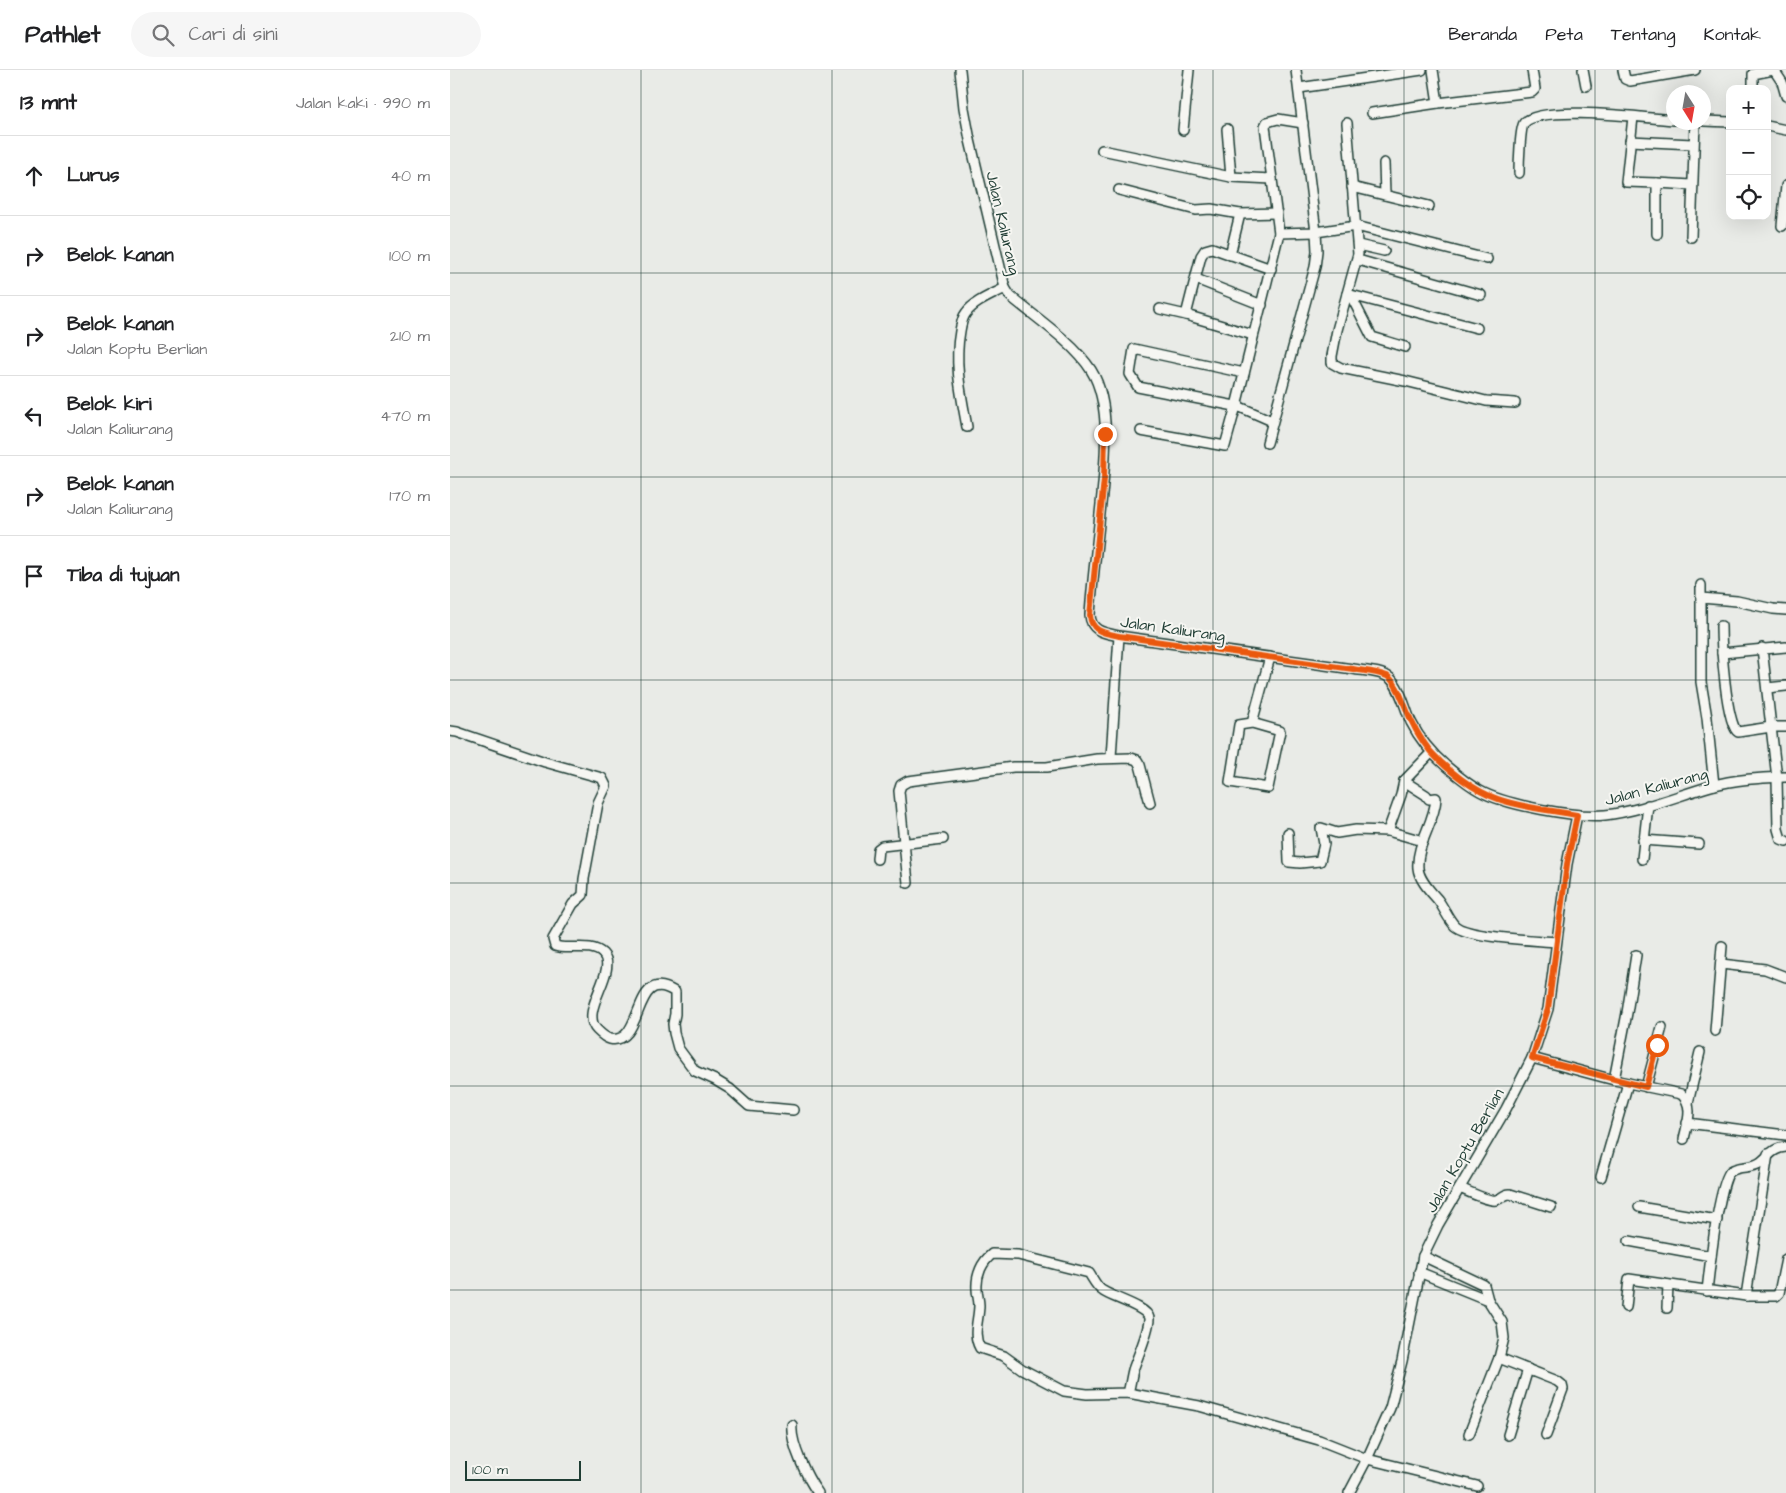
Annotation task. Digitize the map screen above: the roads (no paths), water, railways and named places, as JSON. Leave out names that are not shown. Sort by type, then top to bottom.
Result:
[{"type":"street","name":"Jalan Kaliurang","points":[[960,70],[970,140],[1005,288],[1010,296],[1072,348],[1090,368],[1101,390],[1105,449],[1104,479],[1090,619],[1092,625],[1097,630],[1119,636],[1353,669],[1389,677],[1397,689],[1421,740],[1431,753],[1463,780],[1499,799],[1577,815],[1606,815],[1629,811],[1714,785],[1781,777]]},
{"type":"street","points":[[1183,130],[1189,70]]},
{"type":"street","points":[[1267,443],[1315,268],[1317,251],[1296,70]]},
{"type":"street","points":[[1298,88],[1422,70]]},
{"type":"street","points":[[1433,70],[1438,103]]},
{"type":"street","points":[[1372,113],[1532,92],[1535,87],[1532,70]]},
{"type":"street","points":[[1584,70],[1586,86]]},
{"type":"street","points":[[1623,70],[1625,78],[1630,80],[1695,70]]},
{"type":"street","points":[[1753,85],[1753,74],[1774,70],[1782,82],[1786,96]]},
{"type":"street","points":[[1519,173],[1522,126],[1528,120],[1545,114],[1563,113],[1666,119]]},
{"type":"street","points":[[1633,117],[1626,182],[1692,185]]},
{"type":"street","points":[[1141,431],[1225,446],[1238,406],[1237,402],[1279,233],[1266,124],[1269,121],[1278,119],[1303,123]]},
{"type":"street","points":[[1711,122],[1726,122]]},
{"type":"street","points":[[1347,123],[1358,260],[1333,346],[1332,361],[1336,366],[1486,401],[1515,403]]},
{"type":"street","points":[[1771,127],[1786,130]]},
{"type":"street","points":[[1227,129],[1231,177]]},
{"type":"street","points":[[1691,237],[1694,130]]},
{"type":"street","points":[[1630,141],[1693,144]]},
{"type":"street","points":[[1102,150],[1231,177],[1272,179]]},
{"type":"street","points":[[1384,163],[1385,195]]},
{"type":"street","points":[[1657,184],[1657,234]]},
{"type":"street","points":[[1782,226],[1786,186]]},
{"type":"street","points":[[1352,187],[1429,206]]},
{"type":"street","points":[[1119,190],[1196,210],[1211,209],[1240,214],[1277,214]]},
{"type":"street","points":[[1230,255],[1240,214]]},
{"type":"street","points":[[1279,233],[1316,232],[1356,226],[1487,259]]},
{"type":"street","points":[[1358,245],[1384,251]]},
{"type":"street","points":[[1186,315],[1201,256],[1205,250],[1212,248],[1271,269]]},
{"type":"street","points":[[1358,260],[1481,295]]},
{"type":"street","points":[[1196,279],[1262,305]]},
{"type":"street","points":[[967,427],[956,354],[961,322],[970,308],[1005,288]]},
{"type":"street","points":[[1349,295],[1476,328]]},
{"type":"street","points":[[1349,295],[1372,337],[1405,347]]},
{"type":"street","points":[[1160,309],[1253,335]]},
{"type":"street","points":[[1244,373],[1134,349],[1130,374],[1138,387],[1238,406],[1272,421]]},
{"type":"street","points":[[1702,585],[1700,598],[1701,682],[1714,785]]},
{"type":"street","points":[[1700,598],[1737,600],[1773,610],[1786,610]]},
{"type":"street","points":[[1721,626],[1722,653],[1730,716],[1735,730],[1738,732],[1786,727]]},
{"type":"street","points":[[1111,757],[1119,636]]},
{"type":"street","points":[[1722,653],[1786,647]]},
{"type":"street","points":[[1762,648],[1771,728],[1781,777],[1778,829],[1781,839],[1786,841]]},
{"type":"street","points":[[1252,723],[1270,657]]},
{"type":"street","points":[[1767,688],[1786,686]]},
{"type":"street","points":[[1252,723],[1280,731],[1268,788],[1230,782],[1239,725],[1252,723]]},
{"type":"street","points":[[450,731],[458,732],[545,762],[602,778],[606,786],[598,803],[584,879],[583,895],[573,904],[556,932],[553,943],[560,948],[581,947],[594,950],[603,954],[608,963],[592,1014],[595,1028],[609,1038],[620,1039],[627,1034],[645,995],[654,987],[663,986],[675,992],[674,1033],[678,1048],[696,1071],[730,1089],[749,1106],[793,1110]]},
{"type":"street","points":[[1388,831],[1401,796],[1404,781],[1431,753]]},
{"type":"street","points":[[908,883],[900,791],[900,787],[906,782],[921,778],[1013,767],[1047,767],[1111,757],[1133,758],[1138,761],[1150,803]]},
{"type":"street","points":[[1404,781],[1429,799],[1436,798],[1418,861],[1419,874],[1455,926],[1491,936],[1556,942]]},
{"type":"street","points":[[1642,859],[1648,805]]},
{"type":"street","name":"Jalan Koptu Berlian","points":[[1349,1493],[1390,1408],[1423,1256],[1438,1225],[1506,1109],[1532,1058],[1548,1009],[1567,864],[1577,815]]},
{"type":"street","points":[[1288,833],[1289,862],[1300,863],[1320,860],[1324,844],[1321,828],[1337,833],[1356,830],[1388,831],[1423,842]]},
{"type":"street","points":[[877,859],[879,847],[904,842],[943,839]]},
{"type":"street","points":[[1644,840],[1699,844]]},
{"type":"street","points":[[1715,1031],[1722,946]]},
{"type":"street","points":[[1614,1080],[1636,955]]},
{"type":"street","points":[[1721,964],[1764,969],[1786,977]]},
{"type":"street","points":[[1646,1087],[1662,1028]]},
{"type":"street","points":[[1684,1138],[1688,1104],[1700,1052]]},
{"type":"street","points":[[1532,1058],[1614,1080],[1681,1094],[1688,1104]]},
{"type":"street","points":[[1602,1178],[1628,1083]]},
{"type":"street","points":[[1687,1123],[1786,1135]]},
{"type":"street","points":[[1707,1291],[1717,1220],[1723,1187],[1728,1174],[1731,1171],[1752,1167],[1761,1162],[1774,1150],[1786,1147]]},
{"type":"street","points":[[1746,1296],[1768,1154]]},
{"type":"street","points":[[1460,1188],[1492,1200],[1498,1199],[1503,1194],[1510,1194],[1551,1207]]},
{"type":"street","points":[[1639,1207],[1717,1220]]},
{"type":"street","points":[[1629,1241],[1711,1256]]},
{"type":"street","points":[[1128,1393],[1148,1327],[1149,1318],[1146,1313],[1139,1307],[1118,1300],[1102,1291],[1089,1273],[1018,1255],[992,1254],[985,1260],[977,1284],[979,1304],[976,1342],[980,1348],[1004,1356],[1022,1369],[1064,1391],[1087,1394],[1128,1393],[1199,1406],[1319,1440],[1367,1459],[1477,1486]]},
{"type":"street","points":[[1423,1256],[1484,1285],[1488,1300],[1502,1322],[1504,1338],[1499,1358],[1469,1434]]},
{"type":"street","points":[[1626,1307],[1629,1279],[1746,1296],[1773,1297],[1778,1295],[1786,1259]]},
{"type":"street","points":[[1419,1272],[1488,1300]]},
{"type":"street","points":[[1667,1308],[1668,1285]]},
{"type":"street","points":[[1499,1358],[1557,1381],[1563,1387],[1546,1435]]},
{"type":"street","points":[[1508,1435],[1528,1369]]},
{"type":"street","points":[[792,1425],[791,1433],[808,1478],[818,1493]]}]
